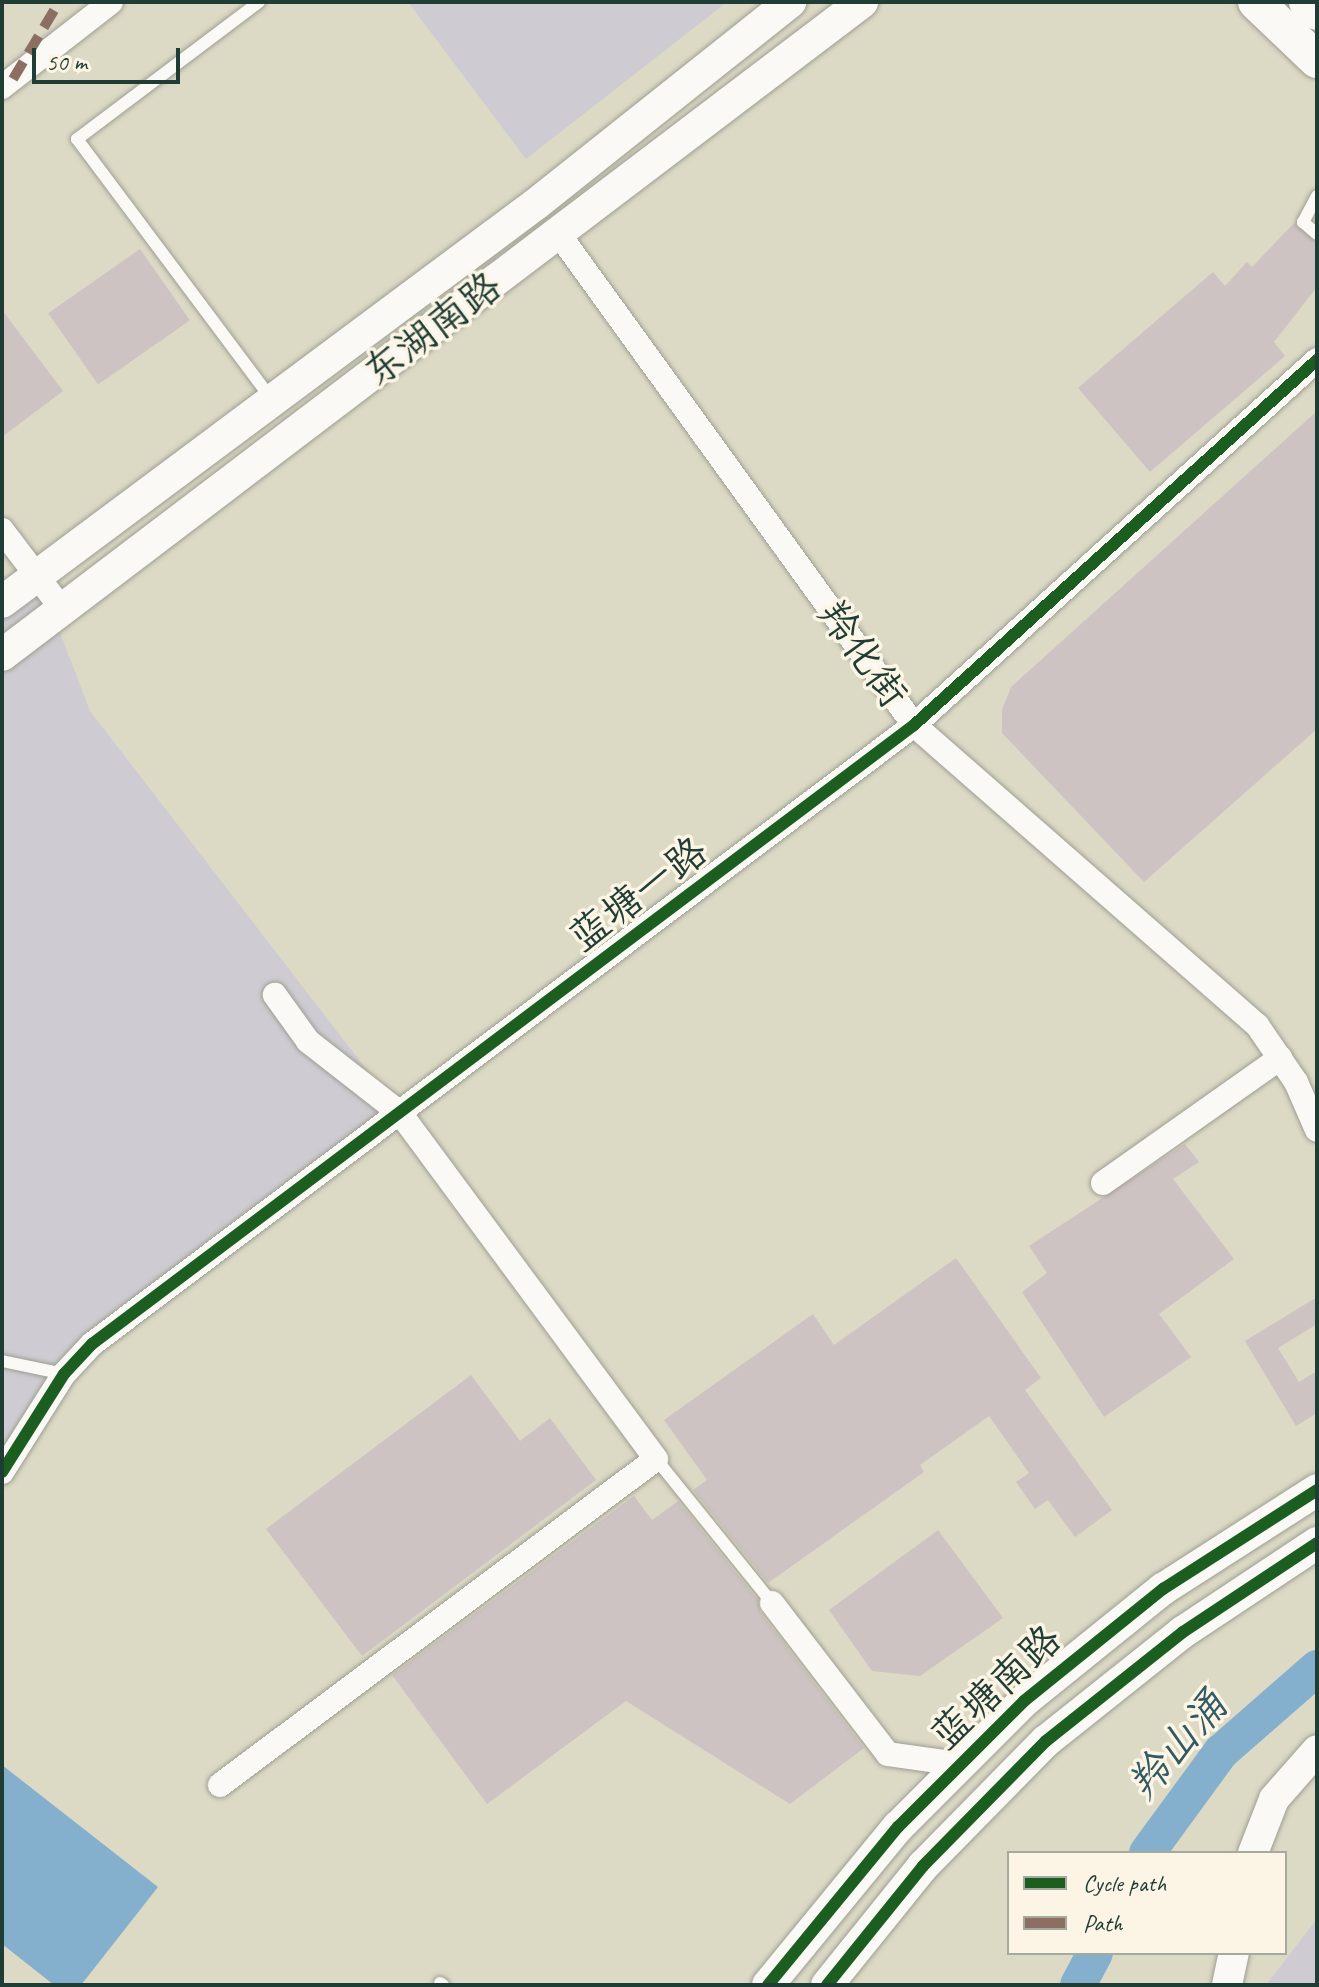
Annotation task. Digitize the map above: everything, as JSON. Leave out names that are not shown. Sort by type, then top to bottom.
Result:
[{"type":"main road","name":"东湖南路","points":[[2,602],[536,204],[790,2]]},
{"type":"main road","points":[[1256,2],[1317,60]]},
{"type":"main road","points":[[1307,2],[1317,12]]},
{"type":"main road","name":"东湖南路","points":[[2,655],[855,4]]},
{"type":"main road","name":"蓝塘南路","points":[[768,1985],[837,1895],[958,1764],[1092,1642],[1232,1542],[1317,1490]]},
{"type":"main road","name":"蓝塘南路","points":[[827,1985],[923,1866],[1046,1741],[1183,1632],[1317,1543]]},
{"type":"street","points":[[2,87],[111,2]]},
{"type":"street","name":"羚化街","points":[[558,233],[914,725],[1257,1025],[1280,1058],[1317,1130]]},
{"type":"street","name":"蓝塘一路","points":[[2,1472],[64,1374],[92,1344],[914,725],[1317,360]]},
{"type":"street","points":[[2,529],[62,609]]},
{"type":"street","points":[[220,1785],[656,1459],[400,1113],[308,1041],[275,995]]},
{"type":"street","points":[[1103,1183],[1280,1058]]},
{"type":"street","points":[[772,1603],[888,1754],[958,1764]]},
{"type":"street","points":[[1254,1851],[1274,1799],[1317,1750]]},
{"type":"street","points":[[1227,1985],[1234,1955]]},
{"type":"lane","points":[[259,2],[77,139],[272,400]]},
{"type":"lane","points":[[1317,196],[1303,222],[1317,234]]},
{"type":"lane","points":[[2,1361],[64,1374]]},
{"type":"lane","points":[[656,1459],[772,1603]]},
{"type":"shaded area","points":[[408,2],[727,2],[526,159]]},
{"type":"shaded area","points":[[38,575],[90,711],[400,1113],[92,1344],[2,1472],[2,578]]},
{"type":"shaded area","points":[[1317,1919],[1317,1985],[1266,1985]]},
{"type":"water","points":[[2,1765],[158,1887],[81,1985],[54,1985],[2,1944]]},
{"type":"building","points":[[1294,223],[1317,243],[1317,287],[1274,342],[1285,356],[1150,472],[1078,388],[1213,272],[1225,286],[1247,262],[1252,267]]},
{"type":"building","points":[[140,249],[190,320],[98,385],[48,313]]},
{"type":"building","points":[[2,310],[63,391],[2,437]]},
{"type":"building","points":[[1317,411],[1317,729],[1144,882],[1002,733],[1002,710],[1011,687]]},
{"type":"building","points":[[1185,1144],[1199,1162],[1173,1179],[1234,1259],[1159,1314],[1191,1357],[1104,1417],[1022,1292],[1047,1273],[1029,1246]]},
{"type":"building","points":[[956,1258],[1041,1378],[1025,1390],[1112,1510],[1075,1537],[1048,1500],[1035,1509],[1016,1482],[1029,1473],[989,1416],[920,1465],[924,1472],[768,1583],[693,1490],[707,1480],[664,1420],[813,1314],[834,1345]]},
{"type":"building","points":[[1317,1297],[1317,1324],[1278,1348],[1299,1382],[1317,1371],[1317,1413],[1296,1426],[1245,1341]]},
{"type":"building","points":[[471,1375],[520,1441],[550,1418],[596,1480],[362,1656],[266,1529]]},
{"type":"building","points":[[634,1496],[652,1520],[678,1501],[758,1600],[760,1612],[864,1748],[790,1804],[626,1701],[487,1804],[392,1675]]},
{"type":"building","points":[[938,1530],[1003,1618],[920,1676],[872,1671],[829,1610]]},
{"type":"waterway","name":"羚山涌","points":[[1148,1851],[1221,1752],[1317,1668]]},
{"type":"waterway","name":"羚山涌","points":[[1078,1985],[1094,1955]]},
{"type":"marked path","points":[[13,79],[59,2]]},
{"type":"cycle path","points":[[2,1472],[64,1374],[92,1344],[914,725],[1317,360]]},
{"type":"cycle path","points":[[768,1985],[898,1827],[1024,1701],[1163,1589],[1317,1490]]},
{"type":"cycle path","points":[[827,1985],[923,1866],[1046,1741],[1183,1632],[1317,1543]]}]
